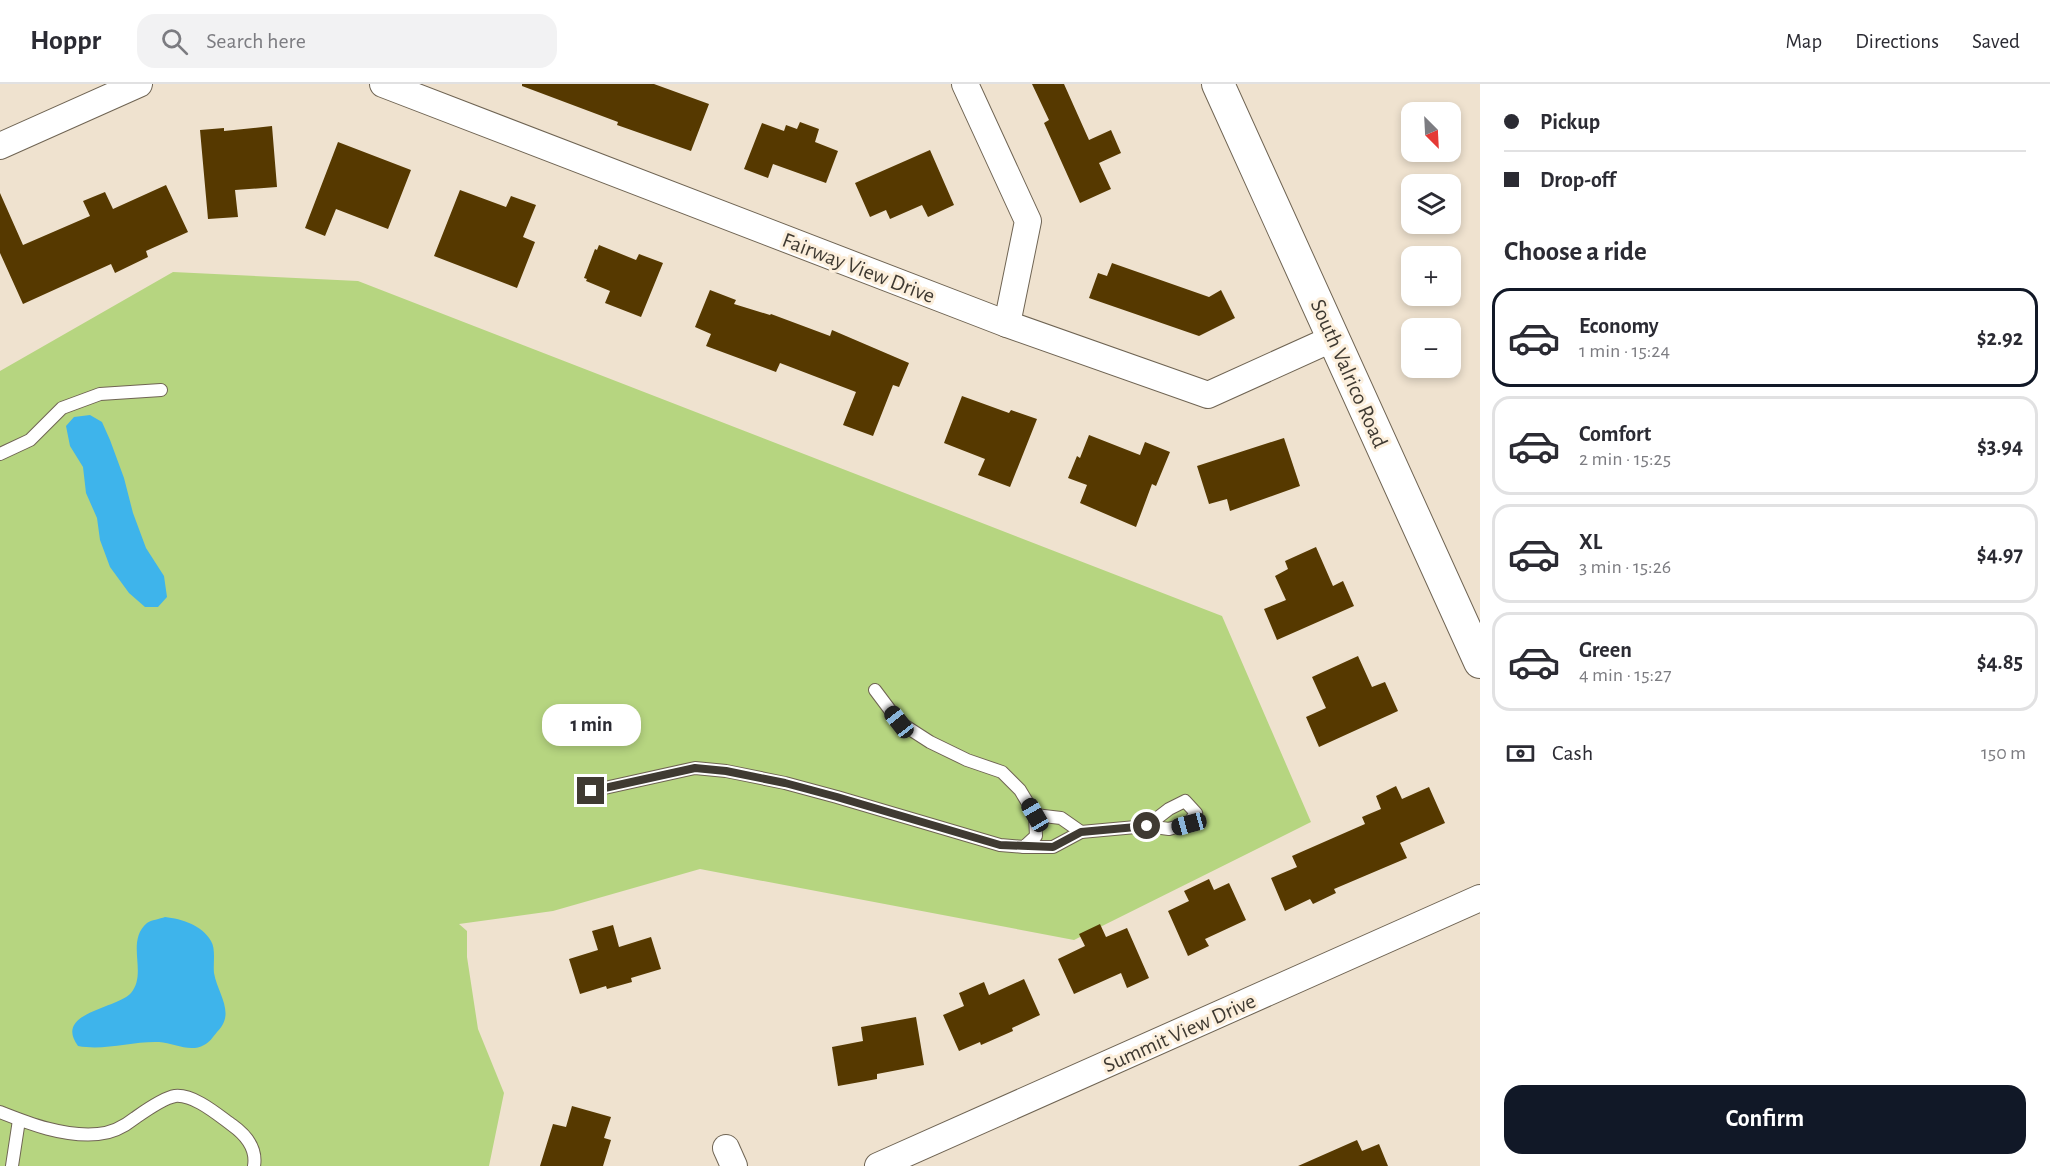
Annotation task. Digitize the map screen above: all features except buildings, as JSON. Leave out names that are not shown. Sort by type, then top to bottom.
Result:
[{"type":"street","points":[[0,146],[139,84]]},
{"type":"street","name":"Fairway View Drive","points":[[383,84],[428,91],[1007,324],[1208,395],[1334,338]]},
{"type":"street","points":[[965,84],[1028,221],[1007,324]]},
{"type":"street","name":"South Valrico Road","points":[[1218,84],[1480,663]]},
{"type":"street","name":"Summit View Drive","points":[[878,1166],[1480,898]]},
{"type":"lane","points":[[0,454],[30,440],[62,408],[100,394],[161,390]]},
{"type":"lane","points":[[875,690],[899,722],[930,742],[968,760],[1002,772],[1020,790],[1035,815],[1036,836],[1024,847]]},
{"type":"lane","points":[[591,791],[695,768],[726,771],[827,794],[1000,845],[1053,847],[1081,832],[1147,826]]},
{"type":"lane","points":[[1035,815],[1061,818],[1081,832]]},
{"type":"lane","points":[[0,1112],[30,1125],[70,1133],[99,1135],[123,1127],[149,1108],[176,1096],[197,1101],[245,1134],[255,1155],[254,1166]]},
{"type":"lane","points":[[12,1166],[19,1120]]},
{"type":"green space","points":[[173,272],[358,281],[1222,616],[1311,822],[1074,940],[700,869],[553,911],[459,924],[467,931],[467,957],[478,1029],[504,1093],[489,1166],[0,1166],[0,371]]},
{"type":"water","points":[[90,415],[102,422],[124,478],[133,513],[146,548],[164,576],[167,597],[158,607],[145,607],[129,593],[110,567],[100,540],[97,518],[86,493],[83,467],[70,446],[66,426],[74,417]]},
{"type":"water","points":[[165,917],[178,919],[197,927],[213,944],[214,973],[225,1011],[222,1025],[208,1043],[193,1048],[159,1042],[98,1047],[78,1046],[73,1035],[74,1026],[90,1013],[131,993],[138,976],[137,948],[141,931],[147,923]]},
{"type":"route","points":[[591,791],[695,768],[726,771],[785,783],[1000,845],[1053,847],[1081,832],[1147,826]]}]
